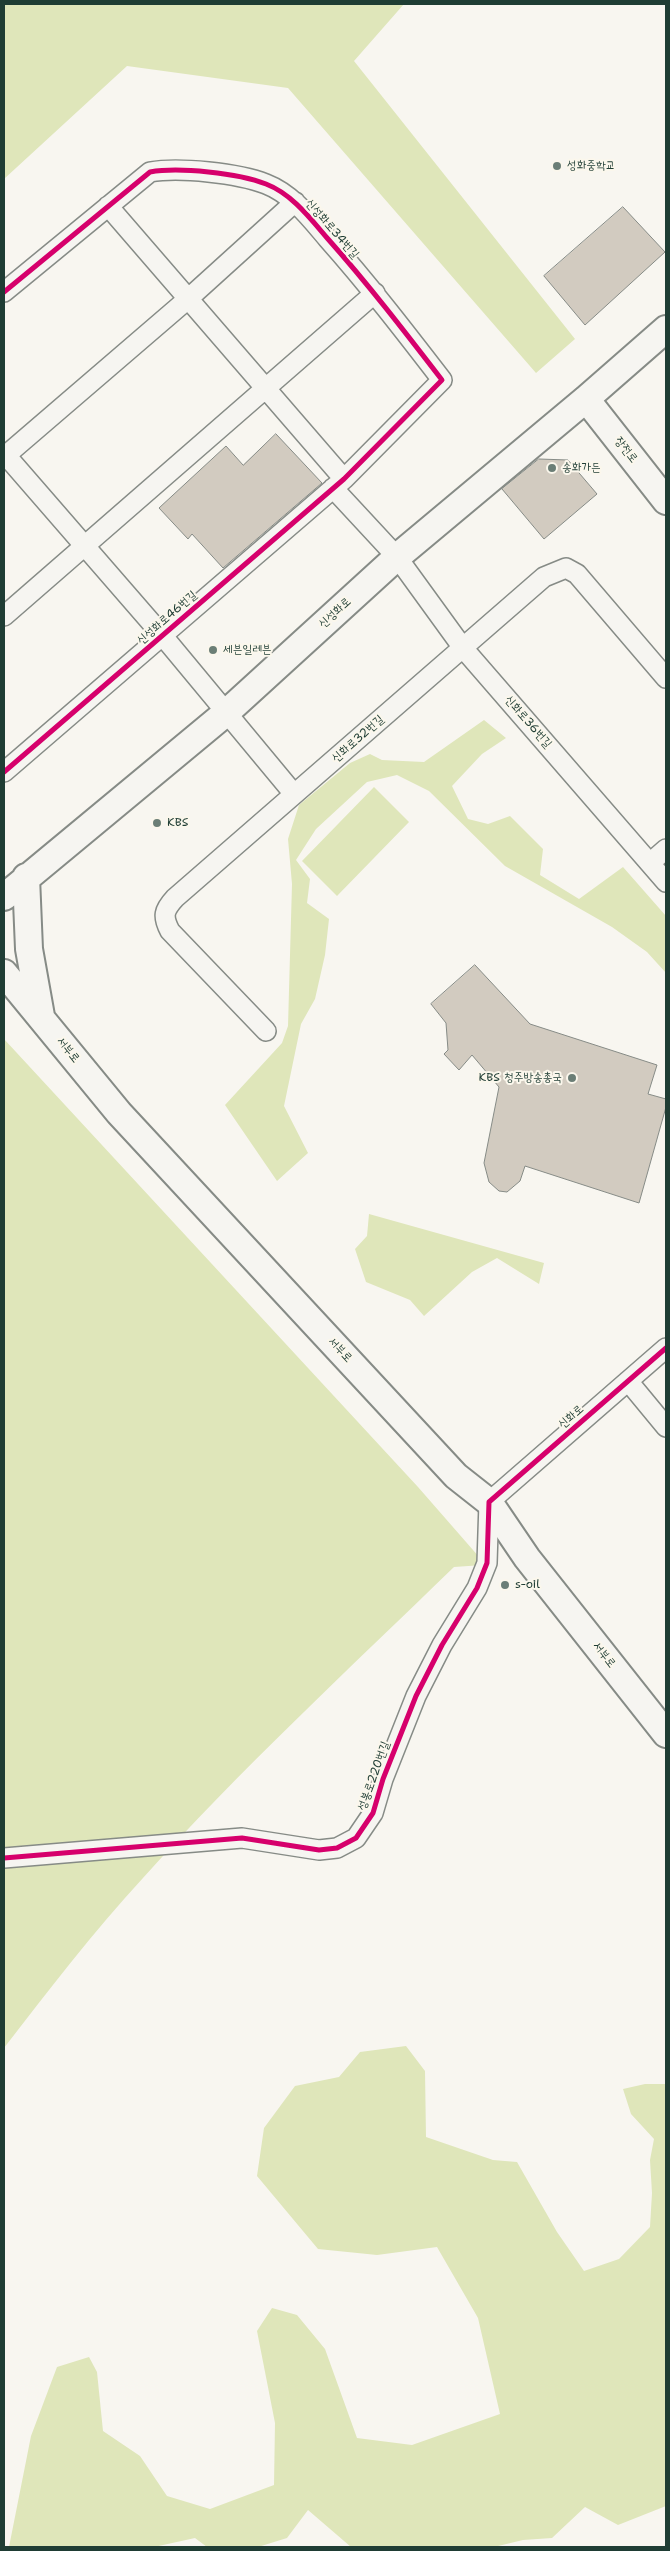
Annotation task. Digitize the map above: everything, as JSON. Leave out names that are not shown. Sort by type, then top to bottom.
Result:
[{"type":"main road","name":"신성화로","points":[[4,897],[15,875],[227,712],[397,557],[586,399],[666,329]]},
{"type":"main road","name":"장전로","points":[[586,399],[666,501]]},
{"type":"main road","points":[[15,875],[41,1016]]},
{"type":"main road","name":"서부로","points":[[4,973],[119,1113],[456,1476],[489,1502],[527,1558],[666,1734]]},
{"type":"street","name":"신성화로34번길","points":[[4,292],[150,172],[165,169],[238,176],[267,184],[295,202],[375,293],[442,380],[339,483]]},
{"type":"street","name":"신성화로34번길","points":[[188,298],[295,202]]},
{"type":"street","name":"신화로36번길","points":[[108,206],[266,388],[397,557],[463,648],[666,882]]},
{"type":"street","points":[[4,616],[375,293]]},
{"type":"street","name":"신성화로46번길","points":[[188,298],[4,455],[162,635],[294,794]]},
{"type":"street","name":"신성화로46번길","points":[[4,772],[339,483]]},
{"type":"street","name":"신화로32번길","points":[[266,1031],[170,931],[164,920],[165,909],[175,898],[544,577],[566,568],[577,574],[666,678]]},
{"type":"street","points":[[650,863],[666,849]]},
{"type":"street","name":"신화로","points":[[489,1502],[666,1348]]},
{"type":"street","points":[[628,1381],[666,1427]]},
{"type":"street","name":"성봉로220번길","points":[[4,1858],[242,1838],[319,1850],[337,1848],[356,1838],[373,1813],[382,1779],[416,1696],[442,1645],[477,1588],[487,1563],[489,1502]]},
{"type":"green space","points":[[4,4],[404,4],[354,61],[575,339],[536,373],[288,88],[127,66],[4,179]]},
{"type":"green space","points":[[484,720],[506,738],[482,754],[452,786],[468,819],[488,824],[510,816],[543,849],[540,875],[579,899],[623,867],[666,916],[666,973],[647,952],[612,927],[505,866],[429,791],[397,775],[367,782],[316,829],[296,860],[310,879],[307,903],[329,919],[325,955],[315,999],[301,1024],[284,1106],[308,1153],[277,1181],[225,1105],[282,1043],[288,1026],[292,884],[288,839],[299,805],[350,763],[370,754],[382,760],[424,762]]},
{"type":"green space","points":[[374,787],[409,822],[337,896],[302,861]]},
{"type":"green space","points":[[4,1039],[418,1487],[480,1558],[483,1565],[454,1567],[335,1681],[218,1798],[107,1919],[4,2048]]},
{"type":"green space","points":[[369,1214],[544,1263],[539,1284],[497,1258],[472,1272],[424,1316],[410,1300],[366,1282],[355,1249],[367,1236]]},
{"type":"green space","points":[[406,2046],[425,2071],[426,2137],[493,2160],[517,2162],[557,2232],[584,2271],[619,2259],[650,2227],[652,2193],[650,2160],[654,2139],[631,2114],[623,2089],[645,2084],[666,2084],[666,2506],[618,2525],[585,2507],[552,2538],[523,2540],[494,2547],[351,2547],[308,2510],[287,2538],[258,2547],[207,2547],[195,2538],[154,2547],[9,2547],[31,2436],[57,2367],[89,2357],[97,2372],[103,2431],[140,2456],[167,2496],[210,2509],[274,2485],[275,2423],[257,2331],[272,2308],[297,2315],[325,2349],[357,2438],[412,2445],[500,2414],[478,2318],[437,2247],[377,2255],[318,2249],[257,2176],[264,2128],[295,2086],[339,2077],[360,2052]]},
{"type":"building","points":[[623,207],[665,252],[585,325],[544,276]]},
{"type":"building","points":[[276,434],[322,483],[223,568],[192,534],[188,539],[159,508],[226,446],[243,465]]},
{"type":"building","points":[[539,459],[568,460],[597,494],[544,539],[502,489]]},
{"type":"building","name":"KBS 청주방송총국","points":[[475,965],[530,1024],[657,1065],[648,1094],[666,1099],[666,1107],[639,1203],[525,1166],[520,1181],[507,1192],[499,1191],[489,1182],[484,1163],[499,1087],[472,1055],[459,1070],[444,1054],[448,1050],[446,1023],[431,1004]]},
{"type":"cycle path","points":[[4,292],[150,172],[176,170],[240,177],[275,188],[300,207],[372,291],[442,380],[344,479],[4,772]]},
{"type":"cycle path","points":[[4,1858],[242,1838],[319,1850],[337,1848],[356,1838],[373,1813],[383,1779],[416,1696],[442,1645],[477,1588],[487,1563],[489,1502],[666,1348]]},
{"type":"place","name":"성화중학교","points":[[557,166]]},
{"type":"place","name":"송화가든","points":[[552,468]]},
{"type":"place","name":"세븐일레븐","points":[[213,650]]},
{"type":"place","name":"KBS","points":[[157,823]]},
{"type":"place","name":"KBS 청주방송총국","points":[[572,1078]]},
{"type":"place","name":"s-oil","points":[[505,1585]]}]
